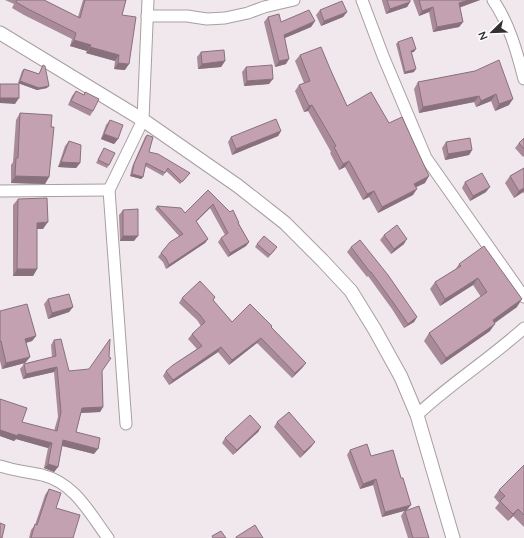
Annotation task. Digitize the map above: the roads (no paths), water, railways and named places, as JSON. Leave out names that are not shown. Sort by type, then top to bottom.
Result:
[{"type":"street","points":[[126,424],[109,190],[143,120],[148,0]]},
{"type":"street","points":[[148,16],[187,16],[207,19],[225,18],[294,0]]},
{"type":"street","points":[[362,0],[383,56],[426,158],[524,298]]},
{"type":"street","points":[[493,0],[516,50],[524,79]]},
{"type":"street","points":[[0,33],[143,120],[238,186],[285,223],[351,291],[401,376],[417,415],[453,538]]},
{"type":"street","points":[[0,191],[109,190]]},
{"type":"street","points":[[417,415],[438,395],[480,365],[524,328]]},
{"type":"street","points":[[0,466],[15,471],[44,475],[67,488],[80,498],[108,538]]}]
